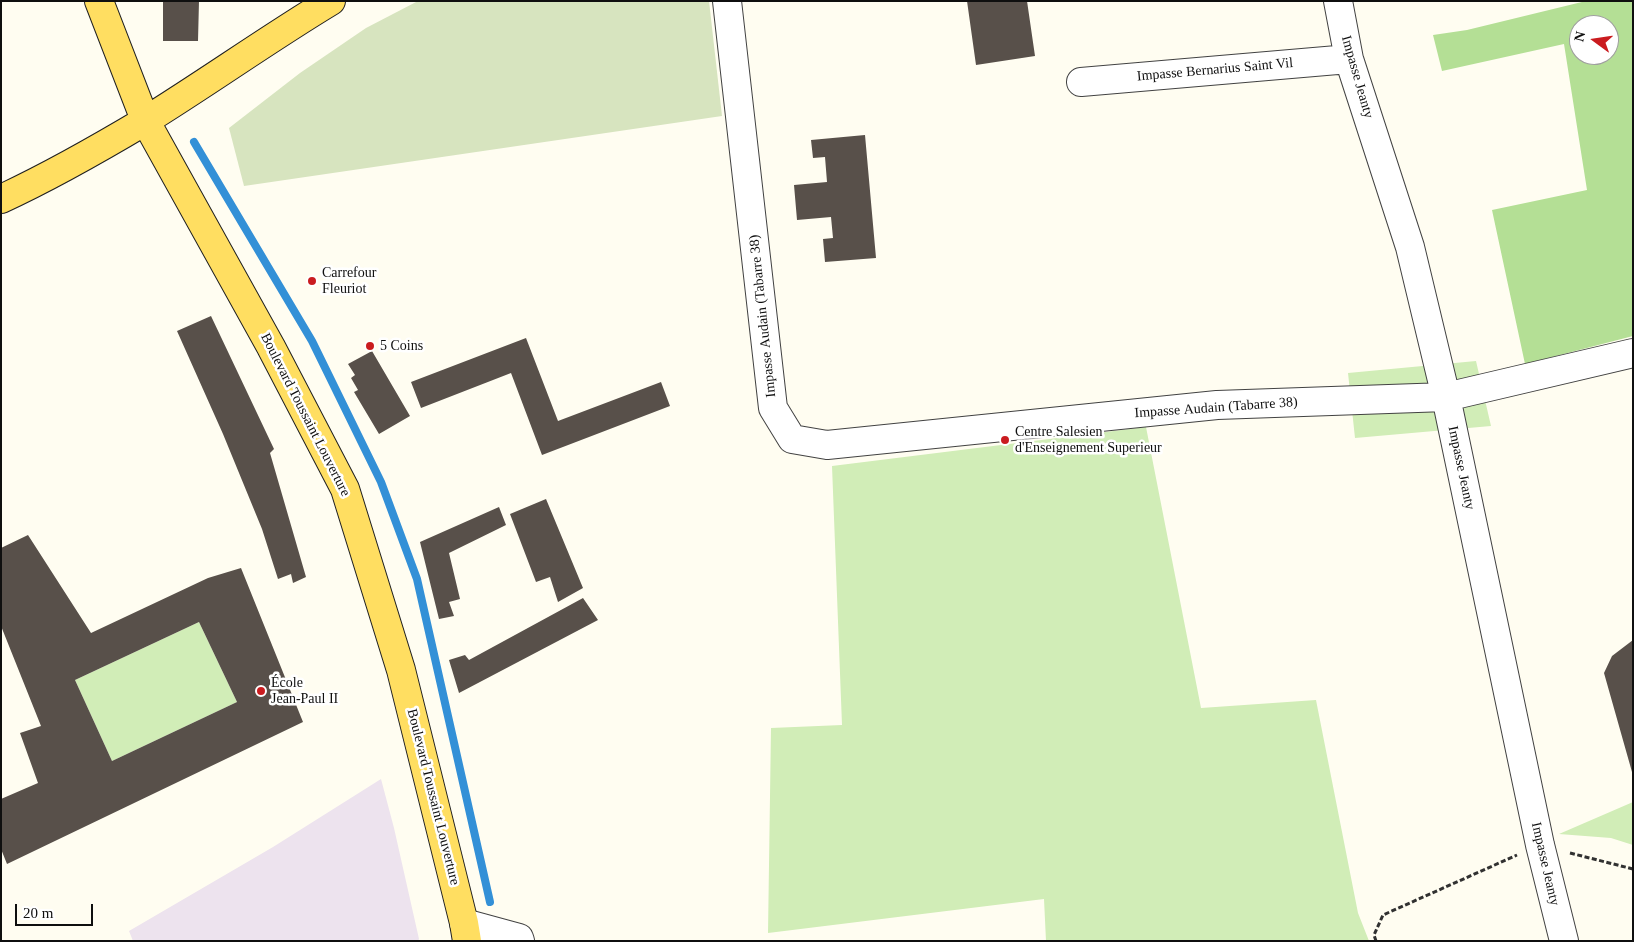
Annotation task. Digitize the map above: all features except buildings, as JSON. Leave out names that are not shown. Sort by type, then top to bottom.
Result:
[{"type":"main road","name":"Boulevard Toussaint Louverture","points":[[99,1],[145,120],[271,348],[345,489],[401,670],[463,936]]},
{"type":"main road","points":[[1,199],[42,180],[145,120],[331,1]]},
{"type":"street","name":"Impasse Audain (Tabarre 38)","points":[[727,1],[773,408],[792,439],[827,445],[1217,405],[1446,397],[1633,353]]},
{"type":"street","name":"Impasse Jeanty","points":[[1338,1],[1349,59],[1410,247],[1446,397],[1540,845],[1564,941]]},
{"type":"street","name":"Impasse Bernarius Saint Vil","points":[[1081,82],[1349,59]]},
{"type":"street","points":[[463,936],[519,938],[520,941]]},
{"type":"path","points":[[1376,941],[1374,936],[1384,915],[1540,845],[1633,868]]},
{"type":"shaded area","points":[[381,779],[394,828],[418,941],[133,941],[129,931],[273,847]]},
{"type":"green space","points":[[418,1],[709,1],[722,116],[244,186],[229,128],[300,73],[366,28]]},
{"type":"green space","points":[[1586,1],[1633,1],[1633,336],[1525,364],[1492,210],[1587,190],[1564,44],[1442,71],[1433,35],[1467,30]]},
{"type":"green space","points":[[1476,361],[1491,426],[1355,438],[1348,373]]},
{"type":"green space","points":[[1146,427],[1201,708],[1316,700],[1358,913],[1369,941],[1046,941],[1044,899],[768,933],[771,728],[842,725],[832,466]]},
{"type":"green space","points":[[199,622],[237,702],[112,761],[75,680]]},
{"type":"green space","points":[[1633,802],[1633,845],[1611,838],[1559,834]]},
{"type":"waterway","points":[[194,142],[312,341],[381,482],[417,579],[490,902]]},
{"type":"place","name":"Carrefour Fleuriot","points":[[312,281]]},
{"type":"place","name":"5 Coins","points":[[370,346]]},
{"type":"place","name":"Centre Salesien d'Enseignement Superieur","points":[[1005,440]]},
{"type":"place","name":"École Jean-Paul II","points":[[261,691]]}]
